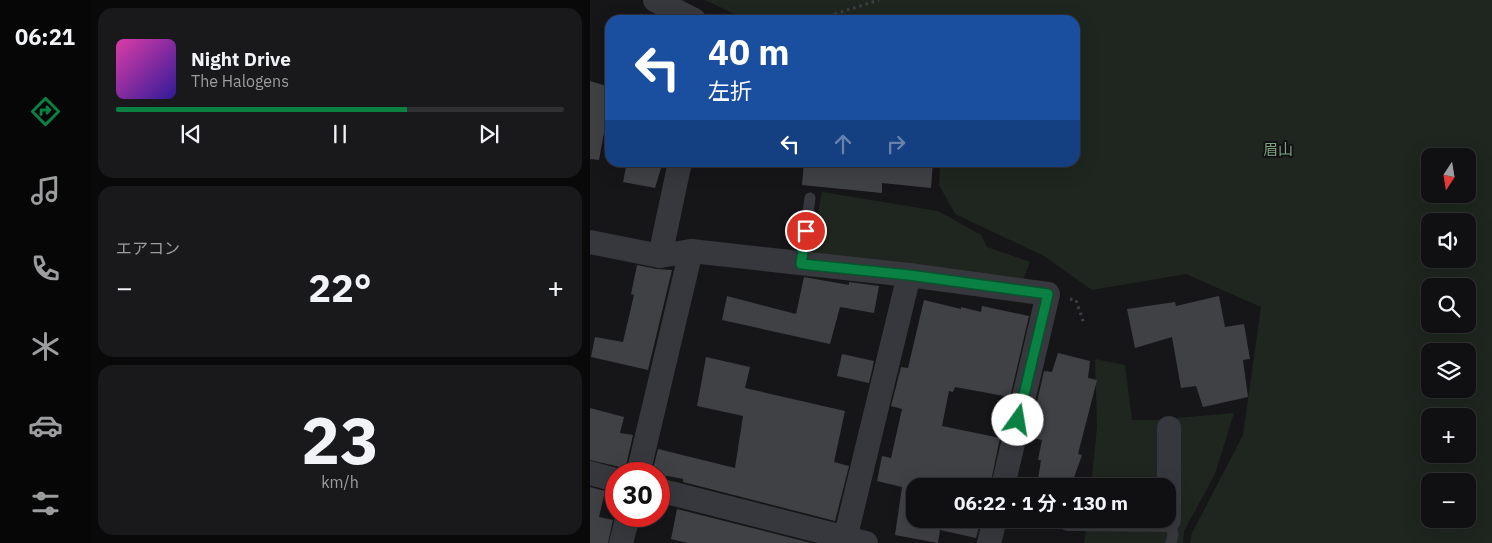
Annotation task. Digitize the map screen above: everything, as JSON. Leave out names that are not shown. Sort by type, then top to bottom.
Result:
[{"type":"street","points":[[655,0],[684,15]]},
{"type":"street","points":[[660,256],[679,167]]},
{"type":"street","points":[[590,242],[660,256],[691,251],[909,275],[1048,294],[1005,478]]},
{"type":"street","points":[[641,462],[691,251]]},
{"type":"street","points":[[670,493],[852,541],[909,275]]},
{"type":"street","points":[[1139,528],[1170,532],[1169,428]]},
{"type":"street","points":[[590,473],[605,477]]},
{"type":"street","points":[[621,543],[625,527]]},
{"type":"street","points":[[989,543],[993,528]]},
{"type":"lane","points":[[801,264],[810,198]]},
{"type":"path","points":[[832,15],[879,0]]},
{"type":"green space","name":"眉山","points":[[705,0],[1492,0],[1492,543],[1190,543],[1192,533],[1243,435],[1261,307],[1186,274],[1092,290],[1044,256],[955,214],[939,185],[940,167],[1080,167],[1080,15],[736,15]]},
{"type":"green space","points":[[822,192],[938,211],[981,235],[987,247],[1030,262],[1023,280],[810,254]]},
{"type":"green space","points":[[1095,359],[1125,365],[1132,420],[1234,413],[1215,474],[1184,531],[1183,543],[1084,543],[1086,530],[1101,528],[1176,528],[1176,478],[1092,478],[1097,427]]},
{"type":"building","points":[[590,81],[605,86],[605,127],[599,160],[590,159]]},
{"type":"building","points":[[626,167],[661,168],[655,188],[623,182]]},
{"type":"building","points":[[804,167],[933,167],[931,188],[882,183],[882,193],[802,185]]},
{"type":"building","points":[[637,265],[672,270],[648,370],[591,357],[595,337],[623,342],[634,295],[631,294]]},
{"type":"building","points":[[804,277],[849,285],[849,282],[879,286],[874,313],[840,307],[830,344],[722,320],[727,296],[796,314]]},
{"type":"building","points":[[1219,296],[1225,327],[1244,324],[1250,359],[1243,360],[1248,397],[1203,407],[1196,386],[1181,388],[1172,337],[1135,348],[1127,309],[1175,302],[1176,306]]},
{"type":"building","points":[[924,300],[961,309],[961,307],[981,312],[982,306],[1029,316],[1002,432],[997,431],[1004,396],[955,387],[953,392],[949,391],[942,426],[1000,438],[992,478],[906,478],[906,528],[979,528],[976,538],[940,530],[938,543],[895,535],[902,487],[877,481],[882,456],[891,458],[902,409],[891,406],[901,367],[908,368]]},
{"type":"building","points":[[1058,353],[1090,361],[1088,378],[1097,380],[1078,454],[1082,455],[1074,478],[1038,478],[1041,460],[1038,460],[1042,440],[1029,437],[1044,371],[1052,372]]},
{"type":"building","points":[[842,354],[874,361],[869,383],[837,376]]},
{"type":"building","points":[[706,357],[750,367],[745,388],[845,411],[834,462],[849,466],[835,521],[683,482],[683,479],[670,476],[670,462],[655,462],[658,449],[735,468],[743,416],[697,406]]},
{"type":"building","points":[[590,408],[624,417],[620,433],[633,435],[627,462],[605,464],[590,460]]},
{"type":"building","points":[[590,487],[605,491],[599,517],[605,518],[605,527],[611,527],[608,543],[590,543]]},
{"type":"building","points":[[677,509],[811,543],[688,543],[671,539]]},
{"type":"route","points":[[806,231],[801,264],[909,275],[1048,294],[1018,420]]}]
